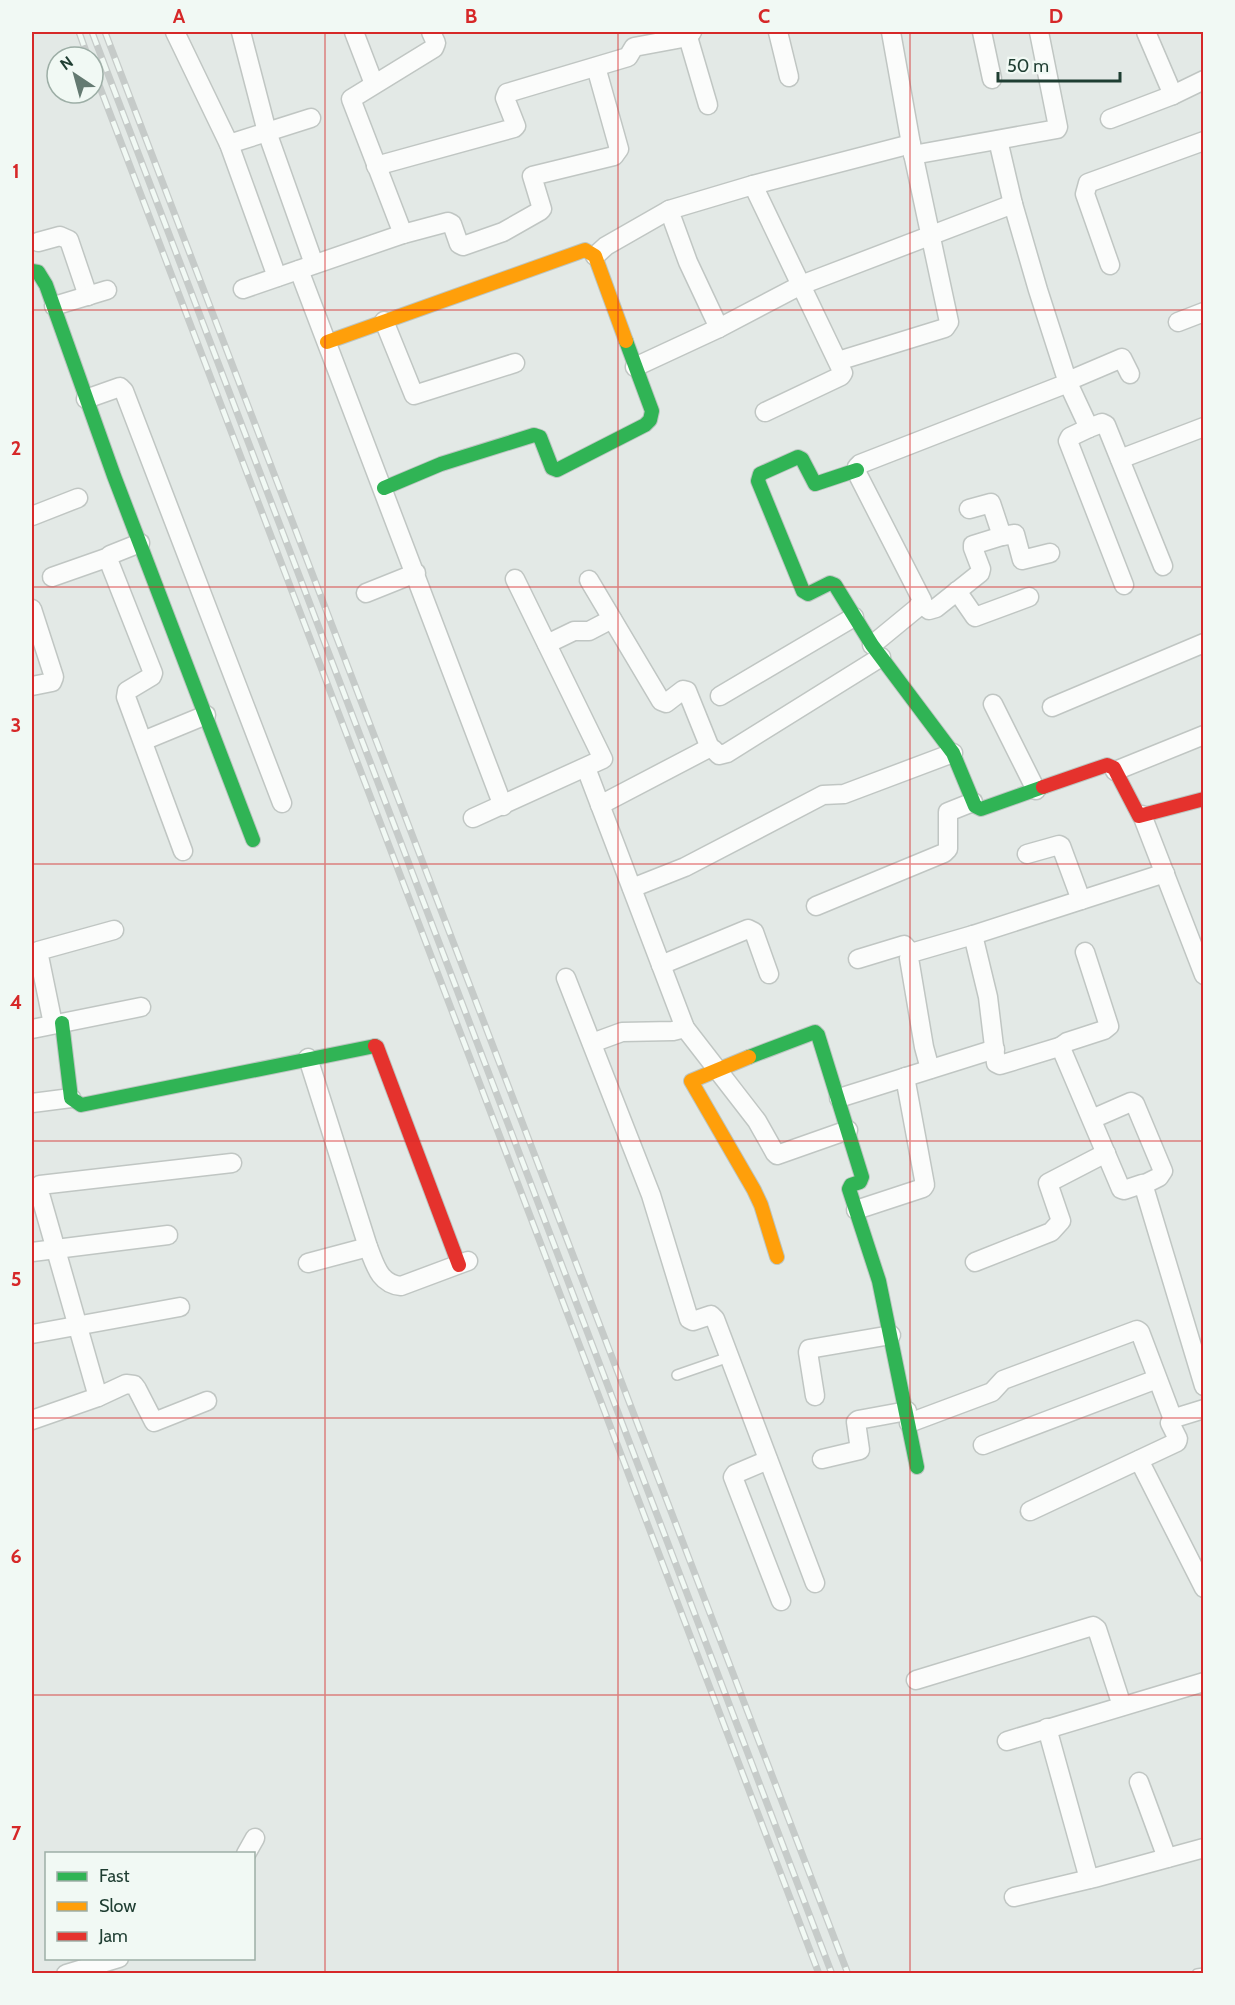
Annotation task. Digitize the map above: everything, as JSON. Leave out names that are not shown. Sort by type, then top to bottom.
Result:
[{"type":"street","points":[[175,32],[229,144],[277,277]]},
{"type":"street","points":[[241,32],[327,342],[503,806]]},
{"type":"street","points":[[354,32],[374,84]]},
{"type":"street","points":[[403,234],[351,101],[352,96],[434,48],[436,43],[431,32]]},
{"type":"street","points":[[778,32],[789,77]]},
{"type":"street","points":[[838,361],[945,328],[949,322],[912,149],[891,32]]},
{"type":"street","points":[[982,32],[993,79]]},
{"type":"street","points":[[595,256],[606,246],[669,210],[753,185],[912,149],[998,140],[1054,130],[1058,127],[1039,32]]},
{"type":"street","points":[[1146,32],[1173,95]]},
{"type":"street","points":[[376,166],[514,128],[516,126],[506,94],[628,57],[634,47],[690,34],[708,105]]},
{"type":"street","points":[[243,289],[403,234],[448,222],[452,224],[459,244],[463,246],[503,232],[541,210],[532,176],[614,156],[618,153],[619,149],[596,67]]},
{"type":"street","points":[[1110,119],[1173,95],[1203,80]]},
{"type":"street","points":[[229,144],[311,118]]},
{"type":"street","points":[[998,140],[1013,204],[1038,290],[1068,382],[1089,428]]},
{"type":"street","points":[[1110,265],[1085,195],[1088,183],[1203,141]]},
{"type":"street","points":[[753,185],[843,372],[841,376],[765,412]]},
{"type":"street","points":[[635,367],[801,285],[1013,204]]},
{"type":"street","points":[[669,210],[688,262],[718,328]]},
{"type":"street","points":[[38,242],[60,236],[69,240],[88,296]]},
{"type":"street","points":[[327,342],[585,250],[595,256],[652,411],[652,416],[645,425],[599,450],[555,469],[552,468],[540,437],[534,435],[441,464],[384,488]]},
{"type":"street","points":[[32,271],[42,276],[54,306],[86,399],[253,840]]},
{"type":"street","points":[[54,306],[106,290]]},
{"type":"street","points":[[1178,322],[1203,312]]},
{"type":"street","points":[[384,321],[414,395],[515,363]]},
{"type":"street","points":[[1130,374],[1122,358],[1068,382],[860,464],[857,470],[815,484],[802,459],[798,458],[760,474],[758,477],[803,591],[808,594],[833,583],[876,651],[953,753],[975,806],[981,809],[1107,765],[1115,771],[1137,813],[1142,815],[1203,799]]},
{"type":"street","points":[[86,399],[120,387],[124,391],[282,803]]},
{"type":"street","points":[[1124,585],[1068,441],[1071,437],[1089,428],[1102,423],[1106,425],[1163,566]]},
{"type":"street","points":[[1120,459],[1203,427]]},
{"type":"street","points":[[589,580],[661,701],[666,703],[683,690],[687,691],[710,748],[719,755],[727,753],[876,651],[921,603],[921,596],[857,470]]},
{"type":"street","points":[[32,516],[78,498]]},
{"type":"street","points":[[969,509],[991,503],[1002,536]]},
{"type":"street","points":[[921,603],[932,610],[981,572],[972,548],[973,545],[1015,534],[1022,560],[1050,553]]},
{"type":"street","points":[[52,577],[109,557],[140,543]]},
{"type":"street","points":[[109,557],[108,564],[153,673],[126,694],[183,851]]},
{"type":"street","points":[[366,593],[416,573]]},
{"type":"street","points":[[472,818],[602,761],[603,757],[516,579]]},
{"type":"street","points":[[957,591],[975,617],[1029,597]]},
{"type":"street","points":[[32,609],[54,677],[52,682],[32,686]]},
{"type":"street","points":[[720,696],[854,617]]},
{"type":"street","points":[[547,644],[574,631],[589,631],[612,620]]},
{"type":"street","points":[[1052,707],[1203,643]]},
{"type":"street","points":[[993,705],[1036,790]]},
{"type":"street","points":[[143,741],[206,715]]},
{"type":"street","points":[[1115,771],[1203,735]]},
{"type":"street","points":[[600,805],[710,748]]},
{"type":"street","points":[[632,888],[695,862],[823,795],[844,794],[953,753]]},
{"type":"street","points":[[586,768],[685,1028],[757,1121],[776,1154],[848,1130]]},
{"type":"street","points":[[816,906],[944,853],[948,849],[948,812],[973,802]]},
{"type":"street","points":[[1142,815],[1203,975]]},
{"type":"street","points":[[1027,854],[1061,846],[1081,900]]},
{"type":"street","points":[[911,953],[1165,873]]},
{"type":"street","points":[[661,965],[748,929],[754,932],[769,974]]},
{"type":"street","points":[[71,1098],[58,1024],[38,951],[114,930]]},
{"type":"street","points":[[973,935],[988,997],[996,1063],[999,1065],[1060,1047],[1067,1042],[1104,1030],[1109,1026],[1085,952]]},
{"type":"street","points":[[858,960],[904,945],[911,953]]},
{"type":"street","points":[[911,953],[909,958],[924,1047],[930,1069]]},
{"type":"street","points":[[566,978],[651,1195],[689,1319],[693,1321],[711,1315],[714,1317],[815,1583]]},
{"type":"street","points":[[32,1029],[141,1007]]},
{"type":"street","points":[[591,1043],[622,1032],[673,1031],[685,1028]]},
{"type":"street","points":[[777,1257],[761,1204],[691,1084],[692,1079],[717,1068],[815,1032],[839,1098],[861,1177],[860,1182],[851,1185],[849,1189],[879,1281],[917,1467]]},
{"type":"street","points":[[32,1103],[71,1098],[81,1105],[308,1058],[372,1045],[377,1047],[464,1263],[400,1286],[391,1285],[385,1281],[368,1247],[308,1058]]},
{"type":"street","points":[[1060,1047],[1122,1190],[1143,1185],[1159,1177],[1163,1172],[1135,1104],[1131,1102],[1092,1119]]},
{"type":"street","points":[[839,1098],[995,1048]]},
{"type":"street","points":[[856,1210],[925,1185],[905,1077]]},
{"type":"street","points":[[975,1262],[1051,1232],[1058,1227],[1062,1221],[1047,1186],[1048,1183],[1106,1153]]},
{"type":"street","points":[[98,1397],[37,1190],[40,1185],[232,1163]]},
{"type":"street","points":[[1143,1185],[1203,1386]]},
{"type":"street","points":[[32,1252],[168,1235]]},
{"type":"street","points":[[308,1263],[368,1247]]},
{"type":"street","points":[[32,1334],[180,1308]]},
{"type":"street","points":[[822,1459],[860,1450],[856,1422],[858,1420],[908,1417],[992,1392],[1004,1380],[1135,1330],[1140,1332],[1170,1412],[1174,1416]]},
{"type":"street","points":[[814,1396],[809,1349],[891,1335]]},
{"type":"street","points":[[983,1445],[1157,1378]]},
{"type":"street","points":[[32,1420],[98,1397],[126,1384],[134,1385],[153,1422],[156,1423],[207,1401]]},
{"type":"street","points":[[1030,1511],[1177,1442],[1178,1439],[1170,1423],[1174,1416],[1203,1408]]},
{"type":"street","points":[[768,1460],[735,1473],[733,1477],[781,1601]]},
{"type":"street","points":[[1139,1460],[1203,1588]]},
{"type":"street","points":[[916,1680],[1093,1626],[1097,1629],[1122,1706]]},
{"type":"street","points":[[1007,1741],[1203,1682]]},
{"type":"street","points":[[1047,1728],[1089,1879]]},
{"type":"street","points":[[1139,1782],[1167,1858]]},
{"type":"street","points":[[1014,1897],[1203,1848]]},
{"type":"street","points":[[74,1972],[116,1960]]},
{"type":"lane","points":[[677,1375],[729,1357]]},
{"type":"lane","points":[[1197,1974],[1203,1973]]},
{"type":"railway","points":[[79,32],[84,45]]},
{"type":"railway","points":[[92,32],[832,1974]]},
{"type":"railway","points":[[105,32],[848,1974]]},
{"type":"railway","points":[[105,100],[819,1974]]},
{"type":"traffic: fast","points":[[32,271],[38,272],[46,285],[114,476],[253,840]]},
{"type":"traffic: fast","points":[[384,488],[441,464],[534,435],[540,437],[552,468],[557,470],[645,425],[650,420],[652,411],[626,341]]},
{"type":"traffic: fast","points":[[857,470],[815,484],[802,459],[798,457],[760,474],[758,481],[803,591],[808,594],[830,583],[835,585],[872,645],[953,753],[975,806],[981,809],[1043,787]]},
{"type":"traffic: fast","points":[[62,1023],[71,1098],[81,1105],[375,1046]]},
{"type":"traffic: fast","points":[[749,1057],[815,1032],[818,1035],[862,1177],[860,1182],[851,1185],[849,1189],[879,1281],[917,1467]]},
{"type":"traffic: slow","points":[[327,342],[585,250],[595,256],[626,341]]},
{"type":"traffic: slow","points":[[749,1057],[691,1081],[754,1190],[777,1257]]},
{"type":"traffic: jam","points":[[1043,787],[1107,765],[1114,768],[1139,816],[1204,799]]},
{"type":"traffic: jam","points":[[375,1046],[459,1265]]}]
